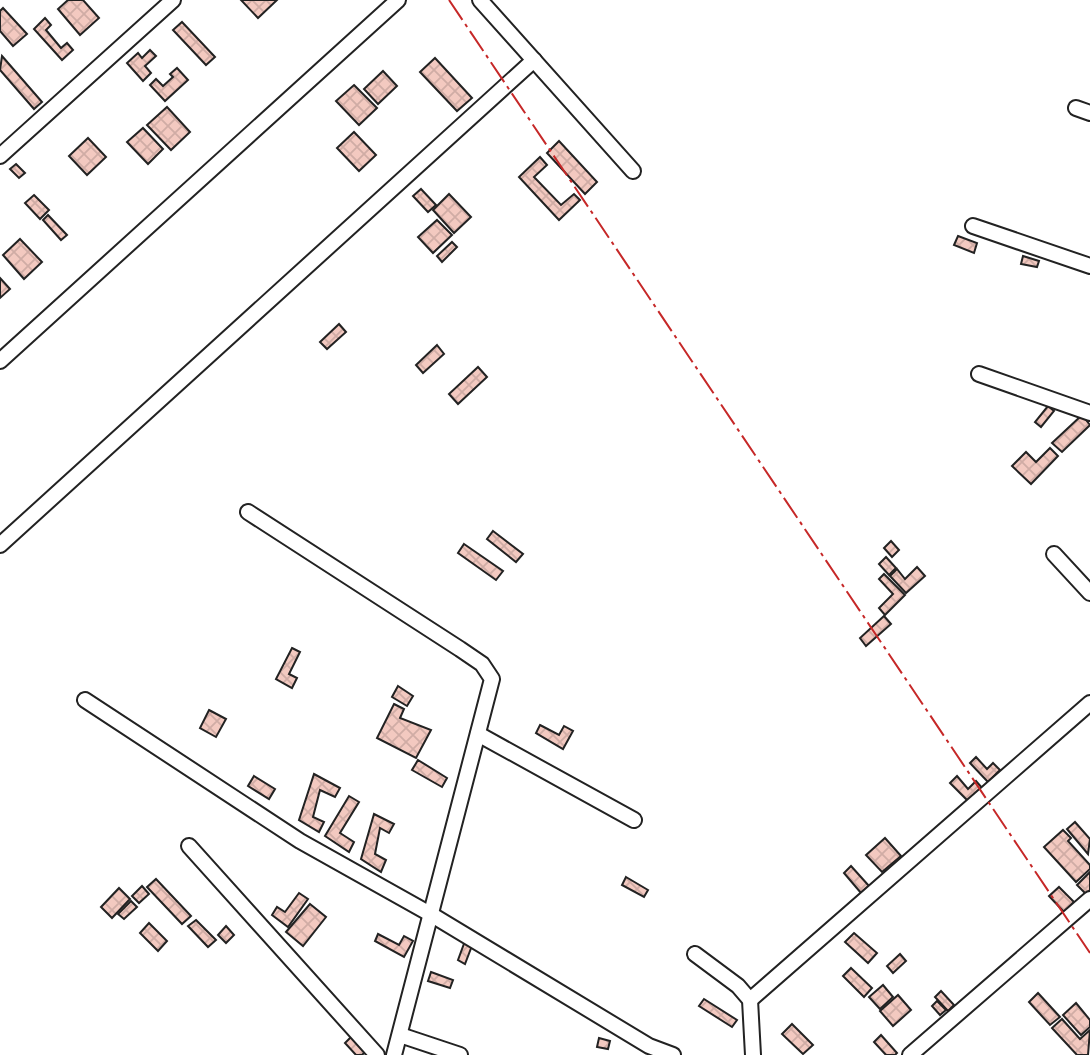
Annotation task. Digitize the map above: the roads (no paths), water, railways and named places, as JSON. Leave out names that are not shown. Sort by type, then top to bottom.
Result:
[{"type":"street","points":[[0,156],[173,0]]},
{"type":"street","points":[[0,361],[398,0]]},
{"type":"street","points":[[480,0],[633,171]]},
{"type":"street","points":[[0,545],[534,60]]},
{"type":"street","points":[[973,226],[1090,266]]},
{"type":"street","points":[[979,374],[1090,413]]},
{"type":"street","points":[[248,512],[482,664],[492,679],[394,1055]]},
{"type":"street","points":[[1054,554],[1090,593]]},
{"type":"street","points":[[85,700],[300,841],[432,915],[649,1046],[673,1055]]},
{"type":"street","points":[[750,1000],[1090,703]]},
{"type":"street","points":[[478,734],[634,820]]},
{"type":"street","points":[[189,846],[377,1055]]},
{"type":"street","points":[[909,1055],[1090,899]]},
{"type":"street","points":[[695,954],[738,986],[750,1000],[753,1055]]},
{"type":"street","points":[[400,1035],[460,1055]]}]
